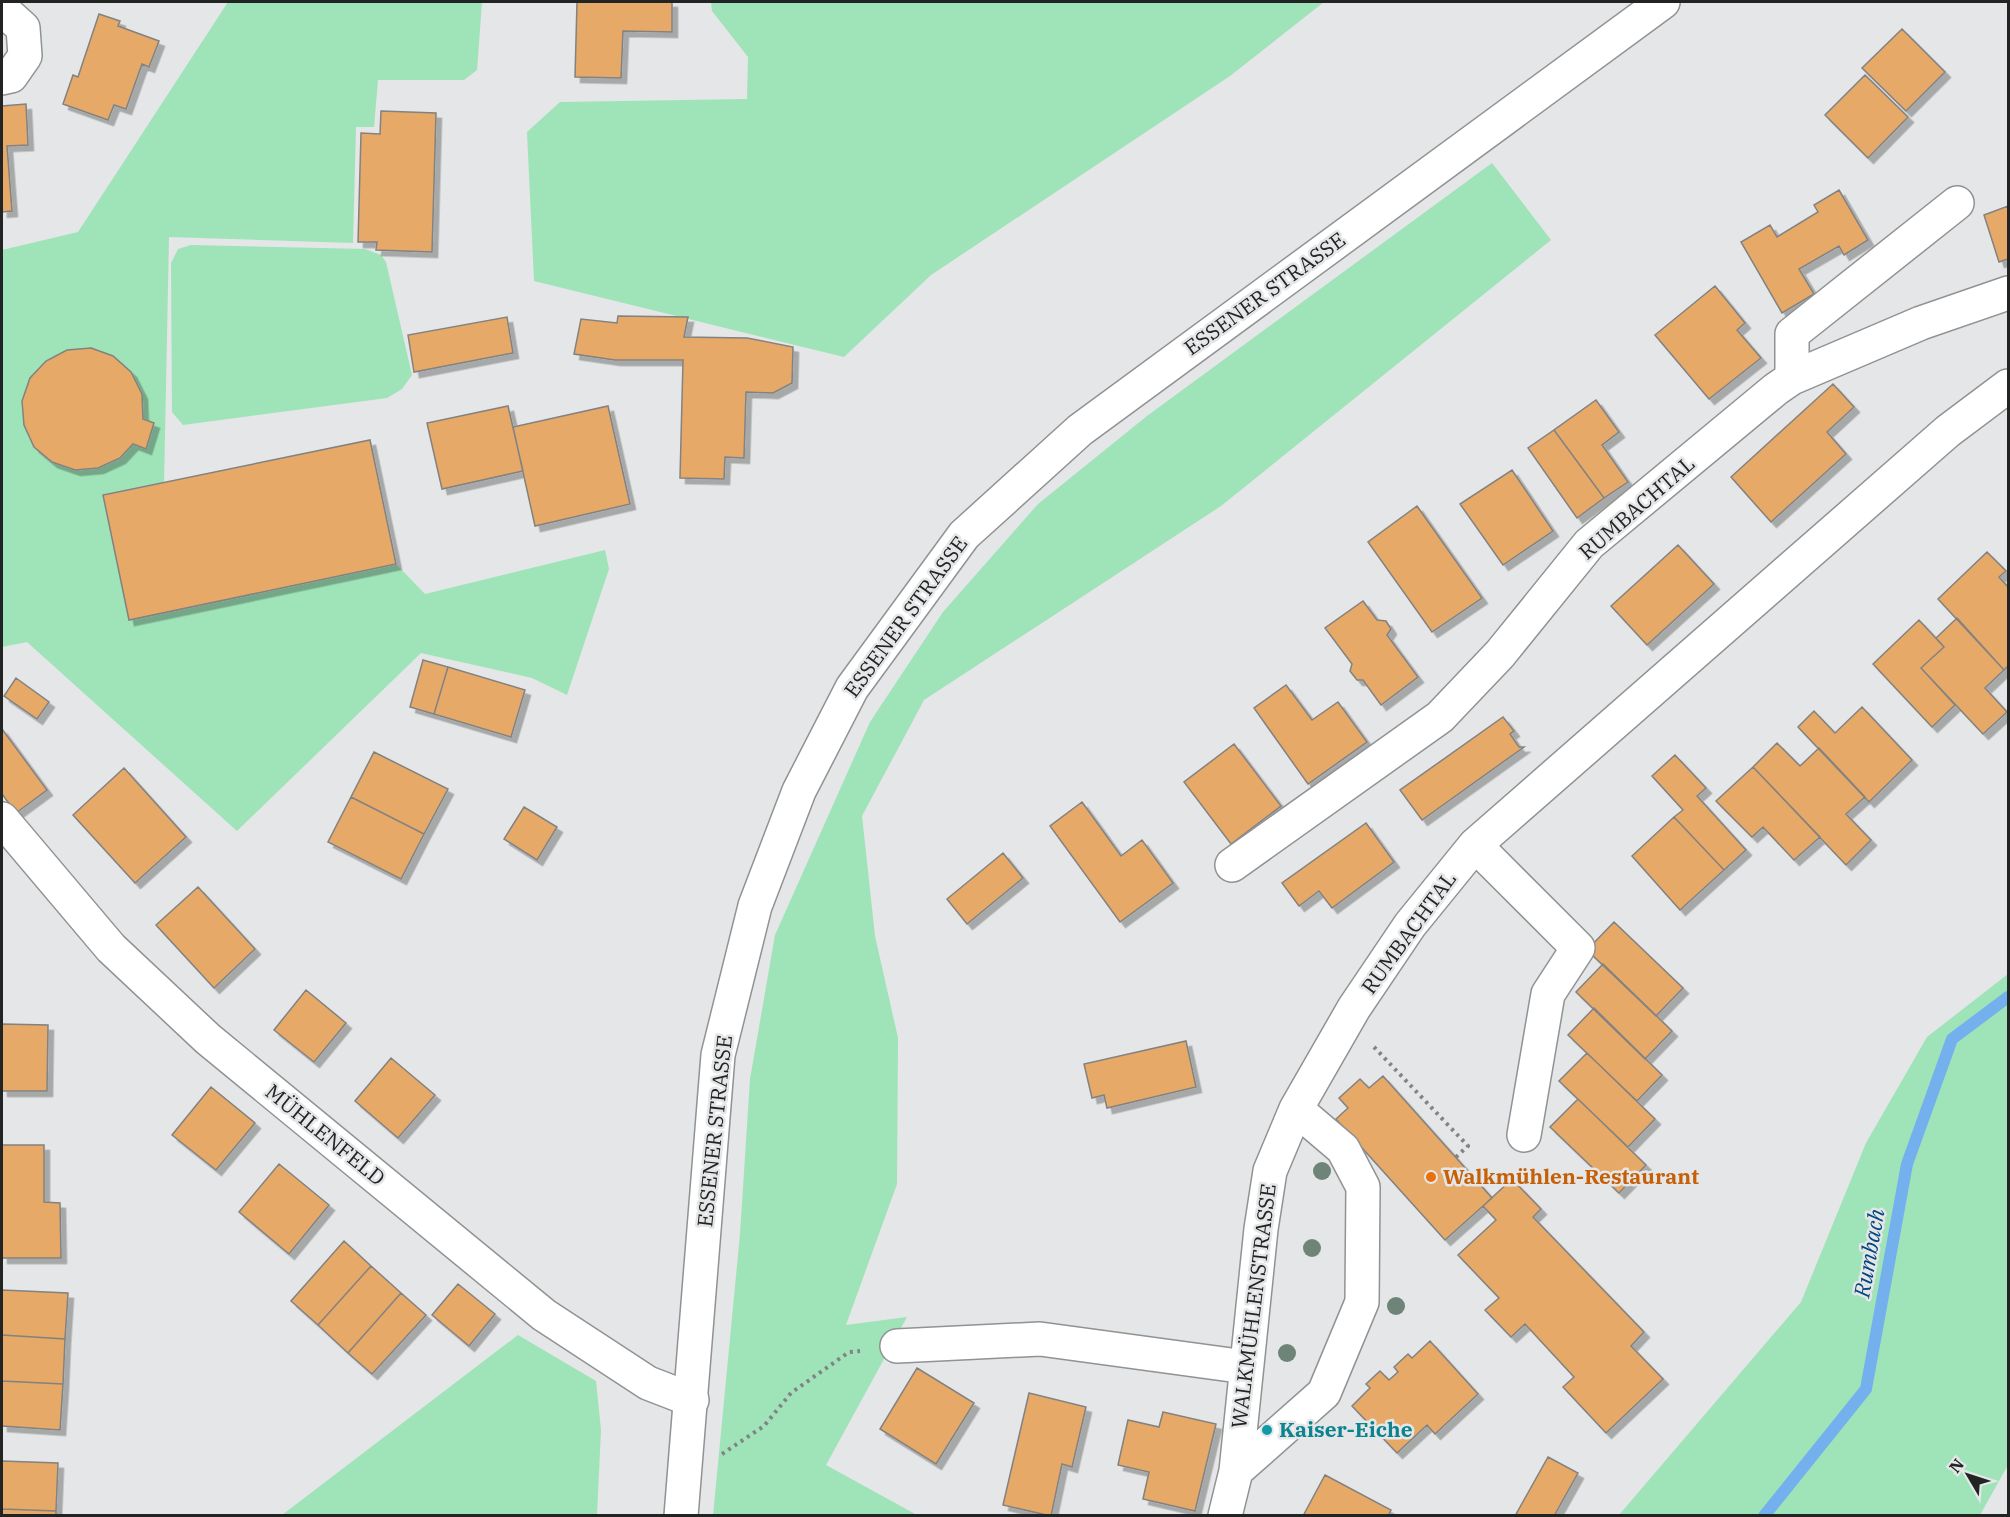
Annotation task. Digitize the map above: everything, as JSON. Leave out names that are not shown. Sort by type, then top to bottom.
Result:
[{"type":"street","name":"ESSENER STRASSE","points":[[681,1515],[718,1055],[754,906],[799,791],[852,688],[964,535],[1080,430],[1663,2]]},
{"type":"street","points":[[2,9],[23,28],[25,56],[11,76],[2,78]]},
{"type":"street","points":[[1792,378],[1792,334],[1957,204]]},
{"type":"street","name":"RUMBACHTAL","points":[[1232,865],[1440,717],[1500,654],[1589,544],[1792,378],[1921,322],[2008,293]]},
{"type":"street","name":"RUMBACHTAL","points":[[1351,1014],[1410,925],[1475,845],[1948,431],[2008,386]]},
{"type":"street","name":"MÜHLENFELD","points":[[2,819],[111,948],[208,1039],[544,1315],[648,1383],[692,1400]]},
{"type":"street","points":[[1475,845],[1578,948],[1548,994],[1524,1135]]},
{"type":"street","name":"WALKMÜHLENSTRASSE","points":[[1225,1515],[1236,1471],[1270,1171],[1296,1109],[1351,1014]]},
{"type":"street","points":[[1236,1471],[1324,1393],[1362,1302],[1363,1187],[1343,1149],[1296,1109]]},
{"type":"street","points":[[897,1346],[1040,1339],[1246,1367]]},
{"type":"path","points":[[1351,1014],[1468,1146],[1456,1157]]},
{"type":"path","points":[[686,1462],[726,1453],[764,1426],[791,1393],[849,1352],[897,1346]]},
{"type":"green space","points":[[228,2],[482,2],[477,70],[464,80],[378,80],[374,127],[356,127],[353,243],[169,237],[164,484],[103,496],[129,620],[396,564],[425,594],[605,550],[609,569],[567,695],[532,678],[421,653],[237,831],[27,642],[2,647],[2,250],[78,232]]},
{"type":"green space","points":[[711,2],[1324,2],[1230,76],[931,275],[844,357],[534,281],[527,132],[560,102],[747,99],[748,57],[712,11]]},
{"type":"green space","points":[[1492,163],[1551,240],[1221,506],[924,700],[862,816],[875,936],[898,1038],[897,1184],[846,1325],[907,1317],[826,1465],[917,1515],[713,1516],[740,1234],[750,1079],[775,935],[870,722],[943,612],[1038,504],[1147,416]]},
{"type":"green space","points":[[191,245],[365,249],[381,255],[386,262],[412,375],[402,389],[387,398],[183,425],[172,412],[171,263],[178,249]]},
{"type":"green space","points":[[2008,974],[2008,1465],[1980,1515],[1619,1515],[1801,1302],[1866,1143],[1927,1037]]},
{"type":"green space","points":[[518,1335],[596,1381],[601,1430],[597,1515],[282,1515]]},
{"type":"building","points":[[577,2],[672,2],[672,32],[623,31],[621,78],[575,77]]},
{"type":"building","points":[[99,14],[120,21],[118,26],[159,41],[149,67],[142,64],[126,109],[114,105],[108,120],[63,104],[73,75],[78,77]]},
{"type":"building","points":[[1902,29],[1945,72],[1906,111],[1862,68]]},
{"type":"building","points":[[1865,75],[1908,117],[1868,158],[1825,115]]},
{"type":"building","points":[[26,104],[28,145],[7,146],[12,211],[2,212],[2,106]]},
{"type":"building","points":[[381,111],[436,113],[432,252],[376,250],[377,242],[358,242],[361,133],[380,134]]},
{"type":"building","points":[[1839,190],[1868,240],[1844,255],[1839,246],[1799,269],[1814,294],[1782,313],[1741,242],[1770,225],[1777,237],[1818,212],[1814,205]]},
{"type":"building","points":[[2008,206],[2008,259],[1999,262],[1984,215]]},
{"type":"building","points":[[1715,286],[1745,323],[1737,330],[1761,358],[1709,399],[1655,335]]},
{"type":"building","points":[[618,316],[688,317],[684,337],[747,338],[793,347],[792,383],[773,393],[746,392],[744,458],[725,457],[724,479],[680,478],[683,360],[615,360],[574,354],[581,319],[617,323]]},
{"type":"building","points":[[507,317],[513,353],[414,372],[408,335]]},
{"type":"building","points":[[91,348],[113,356],[131,372],[142,394],[143,419],[154,423],[146,449],[133,444],[120,458],[98,468],[75,470],[52,462],[34,447],[24,425],[22,401],[30,378],[46,361],[67,350]]},
{"type":"building","points":[[1833,384],[1854,407],[1827,432],[1846,454],[1771,522],[1731,477]]},
{"type":"building","points":[[1596,400],[1619,432],[1602,445],[1628,482],[1604,498],[1554,430]]},
{"type":"building","points":[[508,406],[523,471],[442,489],[427,423]]},
{"type":"building","points":[[608,406],[630,504],[535,526],[513,427]]},
{"type":"building","points":[[1554,430],[1604,498],[1577,518],[1528,448]]},
{"type":"building","points":[[370,440],[396,564],[129,620],[103,495]]},
{"type":"building","points":[[1512,470],[1553,531],[1503,565],[1460,504]]},
{"type":"building","points":[[1417,506],[1482,598],[1432,632],[1368,542]]},
{"type":"building","points":[[1678,545],[1714,584],[1647,645],[1611,606]]},
{"type":"building","points":[[1987,552],[2006,571],[1999,577],[2008,587],[2008,666],[2004,670],[1938,599]]},
{"type":"building","points":[[1363,601],[1377,620],[1386,621],[1391,629],[1387,635],[1418,677],[1381,705],[1363,680],[1357,680],[1350,671],[1352,664],[1325,628]]},
{"type":"building","points":[[1957,618],[2004,670],[1985,688],[2007,712],[1983,734],[1921,668],[1944,647],[1936,638]]},
{"type":"building","points":[[1919,620],[1944,647],[1921,668],[1955,705],[1932,727],[1873,664]]},
{"type":"building","points":[[423,660],[448,667],[434,714],[410,707]]},
{"type":"building","points":[[448,667],[525,690],[511,737],[434,714]]},
{"type":"building","points":[[16,678],[49,702],[37,719],[4,696]]},
{"type":"building","points":[[1286,685],[1312,720],[1338,702],[1367,742],[1308,784],[1254,708]]},
{"type":"building","points":[[1862,707],[1912,760],[1869,802],[1798,727],[1814,711],[1835,733]]},
{"type":"building","points":[[1503,717],[1514,731],[1510,734],[1519,747],[1524,747],[1422,820],[1400,790]]},
{"type":"building","points":[[2,729],[47,790],[16,813],[2,794]]},
{"type":"building","points":[[1777,743],[1800,766],[1819,748],[1865,797],[1846,814],[1871,840],[1846,865],[1753,767]]},
{"type":"building","points":[[1234,744],[1281,806],[1231,844],[1184,782]]},
{"type":"building","points":[[374,752],[448,789],[424,834],[351,797]]},
{"type":"building","points":[[1675,755],[1706,788],[1697,796],[1746,850],[1724,870],[1674,817],[1683,810],[1652,776]]},
{"type":"building","points":[[1753,767],[1820,837],[1794,860],[1763,827],[1752,837],[1716,801]]},
{"type":"building","points":[[124,768],[186,837],[135,883],[73,815]]},
{"type":"building","points":[[351,797],[424,834],[401,879],[328,842]]},
{"type":"building","points":[[1082,802],[1121,856],[1142,840],[1173,883],[1120,922],[1050,826]]},
{"type":"building","points":[[524,807],[557,827],[537,860],[504,839]]},
{"type":"building","points":[[1674,817],[1724,870],[1680,910],[1632,856]]},
{"type":"building","points":[[1366,823],[1394,862],[1332,908],[1319,891],[1299,906],[1282,883]]},
{"type":"building","points":[[1003,853],[1023,878],[967,924],[947,899]]},
{"type":"building","points":[[198,887],[255,949],[214,988],[156,925]]},
{"type":"building","points":[[1614,922],[1683,988],[1656,1016],[1587,950]]},
{"type":"building","points":[[1603,964],[1672,1031],[1645,1059],[1576,992]]},
{"type":"building","points":[[306,990],[346,1023],[314,1062],[274,1030]]},
{"type":"building","points":[[1594,1008],[1662,1075],[1637,1101],[1568,1035]]},
{"type":"building","points":[[2,1024],[48,1025],[47,1091],[2,1091]]},
{"type":"building","points":[[1186,1041],[1196,1087],[1107,1108],[1104,1095],[1092,1098],[1084,1064]]},
{"type":"building","points":[[1587,1053],[1655,1119],[1628,1147],[1559,1081]]},
{"type":"building","points":[[391,1058],[435,1095],[398,1138],[355,1101]]},
{"type":"building","name":"Walkmühlen-Restaurant","points":[[1383,1076],[1492,1198],[1445,1240],[1336,1119],[1348,1108],[1339,1098],[1360,1079],[1369,1088]]},
{"type":"building","points":[[211,1087],[255,1123],[216,1170],[172,1135]]},
{"type":"building","points":[[1578,1099],[1646,1165],[1619,1193],[1550,1127]]},
{"type":"building","points":[[2,1145],[44,1145],[44,1202],[60,1203],[61,1258],[2,1258]]},
{"type":"building","points":[[279,1164],[329,1205],[289,1254],[239,1212]]},
{"type":"building","points":[[1512,1179],[1541,1209],[1533,1217],[1644,1332],[1631,1346],[1663,1379],[1606,1433],[1563,1387],[1574,1377],[1525,1324],[1511,1337],[1485,1310],[1499,1298],[1458,1255],[1496,1220],[1483,1206]]},
{"type":"building","points":[[344,1241],[371,1266],[318,1325],[291,1301]]},
{"type":"building","points":[[371,1266],[401,1293],[348,1353],[318,1325]]},
{"type":"building","points":[[458,1284],[495,1314],[469,1346],[432,1315]]},
{"type":"building","points":[[2,1290],[68,1293],[65,1339],[2,1335]]},
{"type":"building","points":[[401,1293],[426,1315],[372,1374],[348,1353]]},
{"type":"building","points":[[2,1335],[65,1339],[63,1384],[2,1381]]},
{"type":"building","points":[[1430,1341],[1478,1394],[1435,1434],[1427,1425],[1397,1453],[1352,1406],[1370,1388],[1366,1384],[1380,1371],[1389,1380],[1398,1372],[1394,1367],[1408,1354],[1412,1358]]},
{"type":"building","points":[[917,1368],[974,1403],[936,1464],[880,1429]]},
{"type":"building","points":[[2,1381],[63,1384],[60,1430],[2,1426]]},
{"type":"building","points":[[1029,1393],[1086,1407],[1072,1467],[1062,1464],[1051,1516],[1003,1505]]},
{"type":"building","points":[[1163,1412],[1216,1424],[1195,1511],[1143,1499],[1149,1472],[1118,1465],[1128,1420],[1159,1427]]},
{"type":"building","points":[[1548,1457],[1578,1473],[1554,1516],[1515,1516]]},
{"type":"building","points":[[2,1461],[58,1463],[56,1511],[2,1509]]},
{"type":"building","points":[[1325,1475],[1391,1510],[1388,1516],[1303,1516]]},
{"type":"building","points":[[2,1509],[56,1511],[56,1516],[2,1516]]},
{"type":"waterway","name":"Rumbach","points":[[1764,1516],[1866,1389],[1907,1164],[1952,1039],[2008,997]]},
{"type":"place","name":"Walkmühlen-Restaurant","points":[[1431,1177]]},
{"type":"place","name":"Kaiser-Eiche","points":[[1267,1430]]}]
